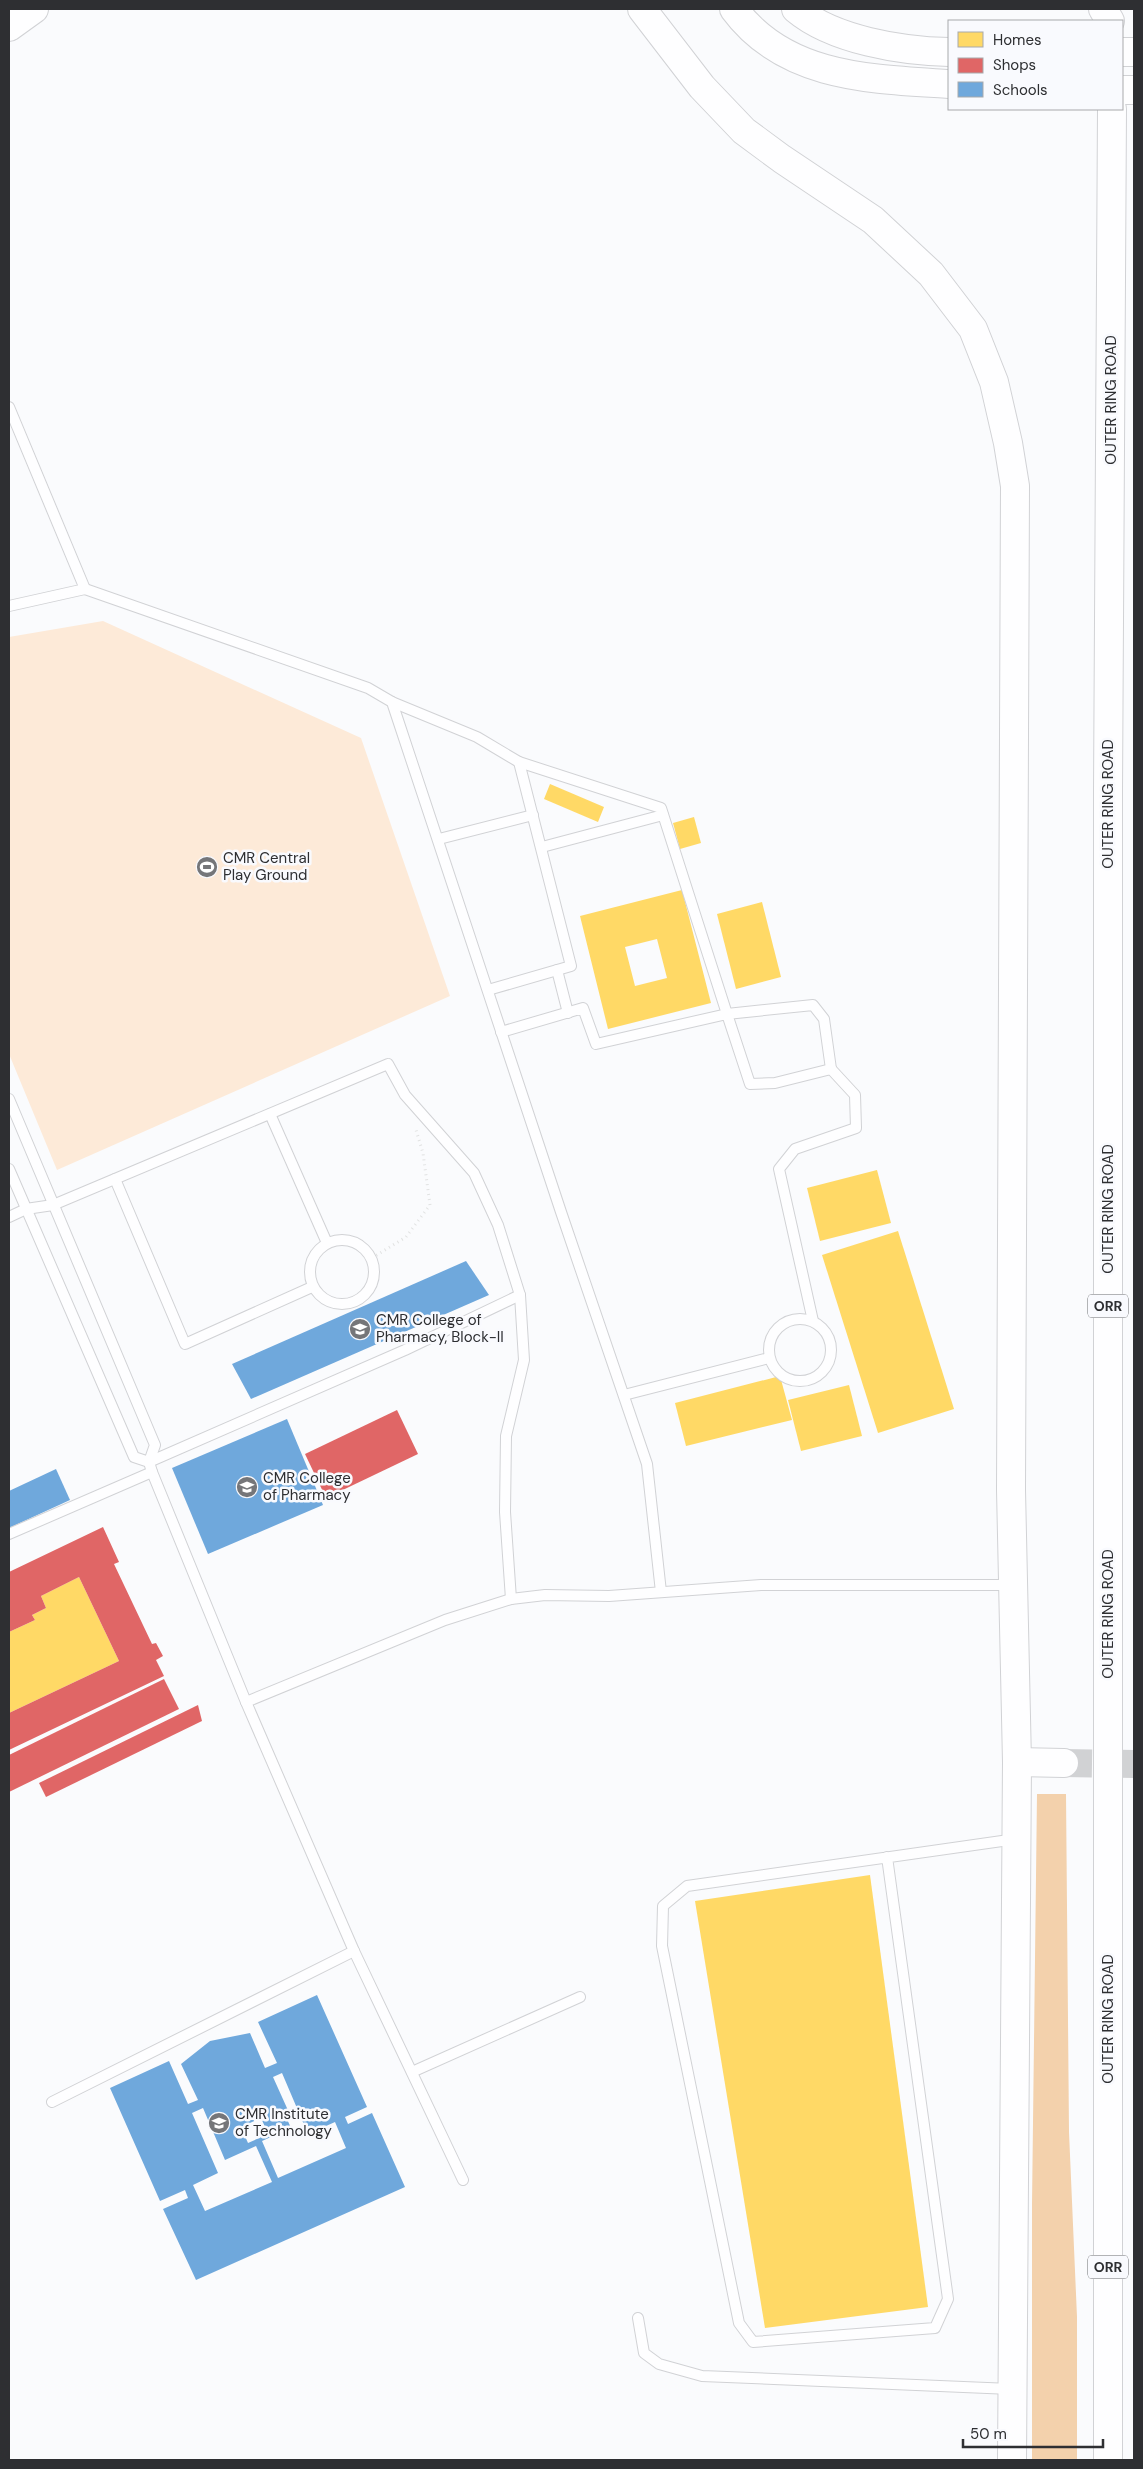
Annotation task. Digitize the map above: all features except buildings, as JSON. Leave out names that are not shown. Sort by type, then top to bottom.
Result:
[{"type":"main road","points":[[9,27],[34,9]]},
{"type":"main road","points":[[642,9],[702,88],[744,131],[873,220],[931,274],[973,329],[994,382],[1008,443],[1015,486],[1011,1312],[1013,1585],[1017,1762],[1012,2460]]},
{"type":"main road","points":[[734,9],[747,26],[776,50],[817,67],[876,80],[948,84]]},
{"type":"main road","points":[[796,9],[823,27],[869,42],[948,52]]},
{"type":"main road","points":[[1103,9],[1110,20]]},
{"type":"main road","points":[[1123,98],[1134,90]]},
{"type":"main road","name":"OUTER RING ROAD","points":[[1108,2460],[1108,791],[1115,110]]},
{"type":"main road","points":[[1017,1762],[1064,1764]]},
{"type":"lane","points":[[9,407],[85,589]]},
{"type":"lane","points":[[9,606],[85,589],[368,688],[392,702],[477,737],[519,762],[661,808],[750,1084],[775,1083],[831,1069]]},
{"type":"lane","points":[[392,702],[591,1302],[647,1464],[661,1592]]},
{"type":"lane","points":[[488,990],[571,966],[519,762]]},
{"type":"lane","points":[[438,839],[533,815]]},
{"type":"lane","points":[[542,848],[663,815]]},
{"type":"lane","points":[[557,970],[568,1013]]},
{"type":"lane","points":[[501,1032],[583,1008],[596,1044],[727,1014],[813,1005],[824,1019],[831,1069],[855,1094],[856,1128],[795,1149],[780,1169],[813,1322]]},
{"type":"lane","points":[[9,1217],[26,1209],[53,1205],[388,1064],[406,1095],[474,1173],[498,1225],[520,1295],[524,1360],[506,1436],[505,1512],[511,1599]]},
{"type":"lane","points":[[9,1099],[155,1445],[149,1462],[152,1472],[246,1702],[354,1951],[463,2180]]},
{"type":"lane","points":[[270,1114],[327,1242]]},
{"type":"lane","points":[[9,1169],[134,1457],[149,1462],[405,1350],[520,1295]]},
{"type":"lane","points":[[116,1179],[185,1344],[312,1287]]},
{"type":"lane","points":[[344,1239],[360,1245],[372,1258],[374,1275],[368,1291],[356,1302],[339,1305],[323,1299],[312,1287],[309,1270],[314,1254],[327,1242],[344,1239]]},
{"type":"lane","points":[[795,1318],[813,1322],[826,1333],[831,1350],[826,1367],[812,1379],[795,1381],[787,1378],[779,1374],[769,1358],[769,1341],[779,1326],[795,1318]]},
{"type":"lane","points":[[624,1395],[769,1358]]},
{"type":"lane","points":[[9,1534],[152,1472]]},
{"type":"lane","points":[[246,1702],[445,1620],[511,1599],[545,1595],[609,1596],[761,1585],[1013,1585]]},
{"type":"lane","points":[[887,1857],[948,2299],[935,2328],[753,2342],[739,2323],[735,2304],[662,1946],[664,1906],[687,1886],[1016,1838]]},
{"type":"lane","points":[[52,2102],[354,1951]]},
{"type":"lane","points":[[412,2072],[580,1997]]},
{"type":"lane","points":[[638,2318],[644,2353],[659,2364],[702,2376],[1012,2389]]},
{"type":"path","points":[[372,1258],[406,1237],[430,1205],[423,1153],[416,1128]]},
{"type":"shaded area","name":"CMR Central Play Ground","points":[[103,621],[361,738],[450,996],[57,1170],[9,1054],[9,637]]},
{"type":"shaded area","points":[[1037,1794],[1066,1794],[1069,2132],[1077,2317],[1077,2460],[1032,2460],[1032,2205]]},
{"type":"tunnel","points":[[1064,1763],[1134,1764]]},
{"type":"place","name":"CMR Central Play Ground","points":[[207,867]]},
{"type":"place","name":"CMR College of Pharmacy, Block-II","points":[[360,1329]]},
{"type":"place","name":"CMR College of Pharmacy","points":[[247,1487]]},
{"type":"place","name":"CMR Institute of Technology","points":[[219,2123]]}]
